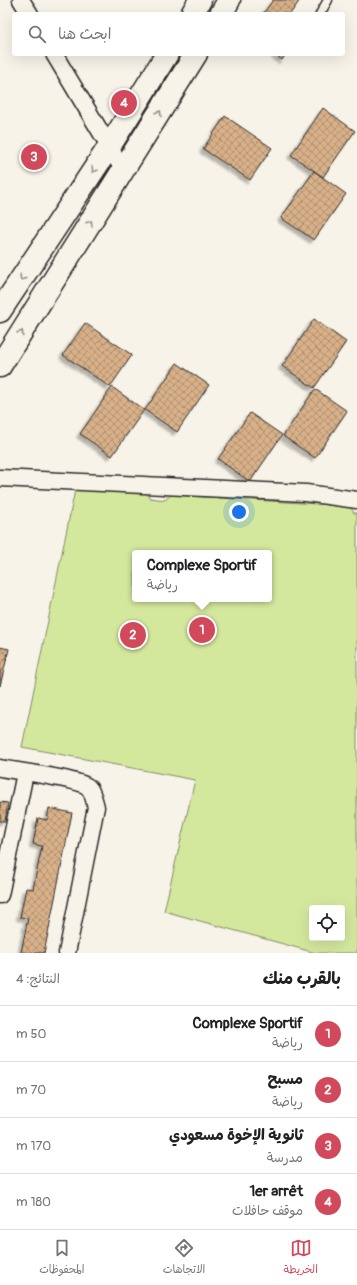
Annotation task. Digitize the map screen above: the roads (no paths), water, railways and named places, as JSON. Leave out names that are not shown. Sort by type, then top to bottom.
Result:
[{"type":"street","points":[[21,0],[29,12]]},
{"type":"street","points":[[193,12],[200,0]]},
{"type":"street","points":[[222,12],[229,0]]},
{"type":"street","points":[[55,56],[124,171]]},
{"type":"street","points":[[0,311],[109,147],[166,56]]},
{"type":"street","points":[[0,366],[124,171],[195,56]]},
{"type":"street","points":[[0,478],[306,493],[357,500]]},
{"type":"street","points":[[0,768],[75,781],[87,786],[93,794],[96,807],[67,953]]},
{"type":"street","points":[[0,895],[25,773]]},
{"type":"lane","points":[[321,12],[328,0]]},
{"type":"place","name":"1er arrêt","points":[[124,103]]},
{"type":"place","name":"ثانوية الإخوة مسعودي","points":[[34,157]]},
{"type":"place","name":"Complexe Sportif","points":[[202,630]]},
{"type":"place","name":"مسبح","points":[[133,635]]}]
